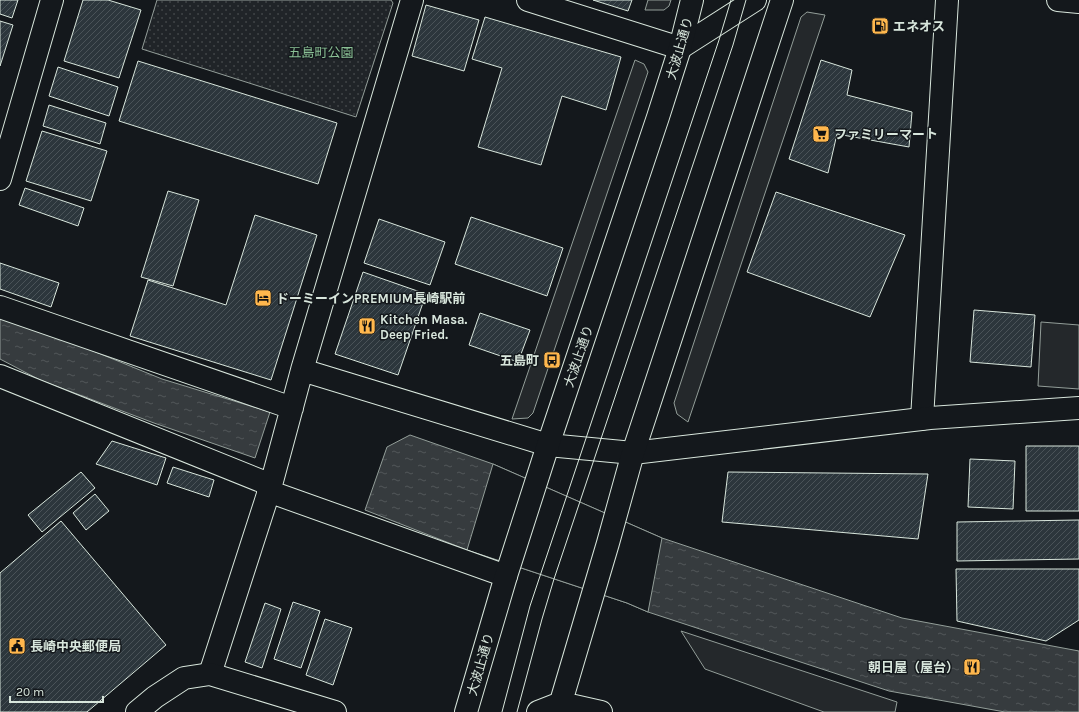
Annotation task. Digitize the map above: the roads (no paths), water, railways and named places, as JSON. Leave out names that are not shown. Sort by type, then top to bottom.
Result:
[{"type":"main road","points":[[0,178],[52,0]]},
{"type":"main road","points":[[210,674],[270,488],[302,370],[412,0]]},
{"type":"main road","points":[[528,0],[680,48],[755,0]]},
{"type":"main road","name":"大波止通り","points":[[466,712],[507,572],[680,48],[692,0]]},
{"type":"main road","points":[[560,707],[633,453],[782,0]]},
{"type":"main road","points":[[922,419],[947,0]]},
{"type":"main road","points":[[1058,0],[1079,2]]},
{"type":"main road","points":[[0,308],[292,408]]},
{"type":"main road","points":[[302,370],[548,445],[633,453],[922,419],[1079,408]]},
{"type":"main road","points":[[0,376],[270,488],[507,572]]},
{"type":"main road","points":[[137,712],[184,678],[210,674],[335,712]]},
{"type":"main road","points":[[538,712],[560,707],[601,712]]},
{"type":"water","points":[[0,313],[162,379],[270,412],[255,458],[154,423],[40,380],[0,359]]},
{"type":"water","points":[[410,435],[493,464],[662,538],[902,618],[1079,651],[1079,712],[1005,712],[889,691],[648,612],[627,603],[467,550],[365,510],[387,447]]},
{"type":"tram line","points":[[502,712],[530,606],[719,40],[731,0]]},
{"type":"tram line","points":[[517,712],[554,579],[733,45],[746,0]]},
{"type":"place","name":"エネオス","points":[[880,26]]},
{"type":"place","name":"ファミリーマート","points":[[821,134]]},
{"type":"place","name":"ドーミーインPREMIUM長崎駅前","points":[[263,298]]},
{"type":"place","name":"Kitchen Masa. Deep Fried.","points":[[367,326]]},
{"type":"place","name":"五島町","points":[[552,360]]},
{"type":"place","name":"長崎中央郵便局","points":[[17,646]]},
{"type":"place","name":"朝日屋（屋台）","points":[[972,667]]},
{"type":"park label","name":"五島町公園","points":[[321,52]]}]
